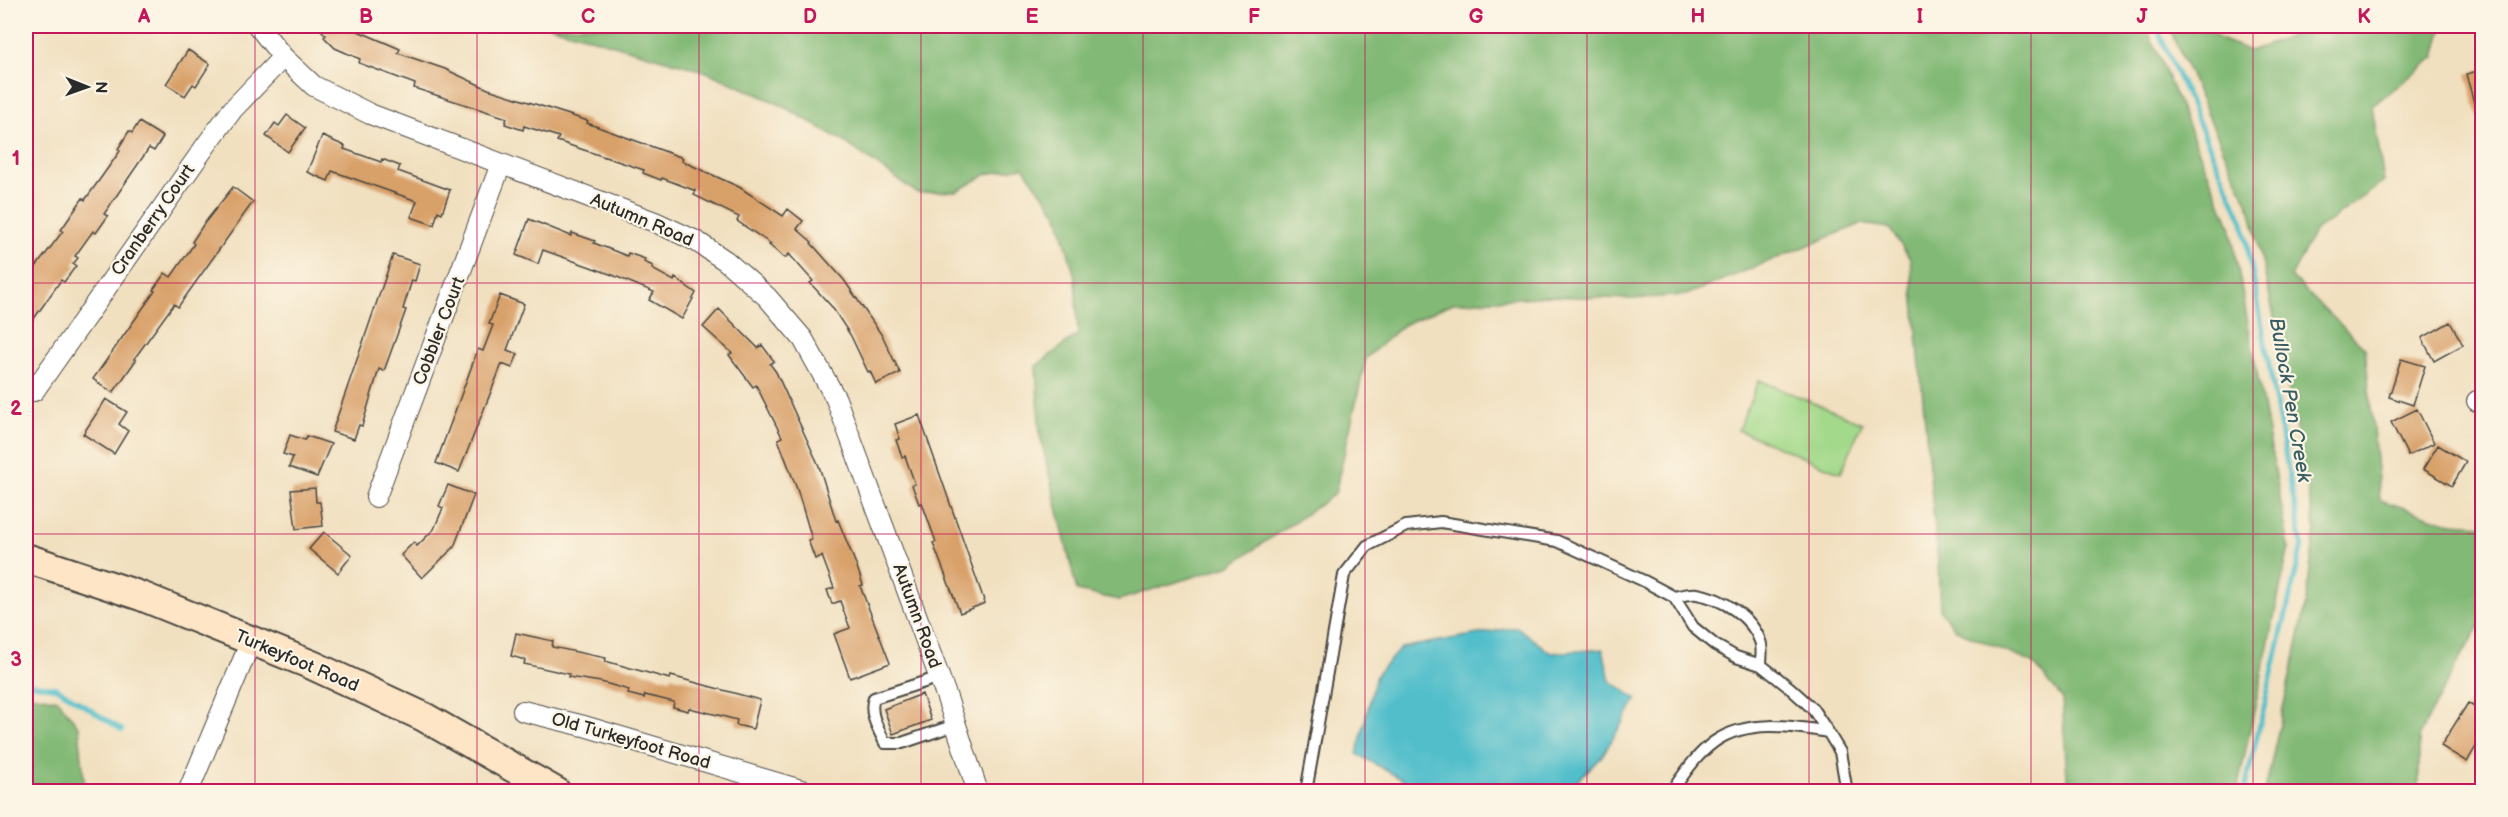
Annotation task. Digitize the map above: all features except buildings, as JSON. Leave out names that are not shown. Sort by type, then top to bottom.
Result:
[{"type":"main road","name":"Turkeyfoot Road","points":[[26,558],[141,596],[330,673],[424,717],[556,792]]},
{"type":"street","name":"Autumn Road","points":[[258,26],[283,57],[314,86],[370,114],[655,222],[696,241],[726,261],[767,297],[804,339],[836,399],[940,677],[978,792]]},
{"type":"street","name":"Cranberry Court","points":[[34,392],[233,109],[283,57]]},
{"type":"street","name":"Cobbler Court","points":[[376,497],[501,164]]},
{"type":"street","points":[[188,792],[251,641]]},
{"type":"street","name":"Old Turkeyfoot Road","points":[[523,711],[584,726],[808,792]]},
{"type":"lane","points":[[1306,792],[1344,575],[1367,546],[1406,526],[1441,522],[1557,541],[1674,597],[1693,627],[1715,645],[1736,657],[1761,665],[1812,708],[1840,752],[1847,792]]},
{"type":"lane","points":[[1674,597],[1696,593],[1718,601],[1740,613],[1754,626],[1762,644],[1761,665]]},
{"type":"lane","points":[[940,677],[874,698],[872,704],[874,720],[885,743],[902,743],[956,725]]},
{"type":"lane","points":[[1671,792],[1694,761],[1715,741],[1743,730],[1786,725],[1828,732]]},
{"type":"green space","points":[[549,26],[2146,26],[2230,225],[2289,547],[2237,791],[2068,791],[2062,698],[2033,663],[1956,630],[1940,610],[1938,563],[1910,258],[1889,228],[1861,224],[1686,295],[1631,299],[1548,296],[1453,303],[1403,325],[1366,358],[1335,494],[1231,565],[1119,600],[1077,591],[1040,436],[1036,366],[1078,334],[1075,277],[1058,215],[1023,167],[987,174],[957,191],[917,193],[843,141],[779,104],[707,72]]},
{"type":"green space","points":[[2168,26],[2203,26],[2220,39],[2250,51],[2289,37],[2303,26],[2443,26],[2435,57],[2372,106],[2384,182],[2314,232],[2291,277],[2365,348],[2380,500],[2450,523],[2482,525],[2482,623],[2456,665],[2419,736],[2419,791],[2265,791],[2305,609],[2315,530],[2282,353],[2251,211]]},
{"type":"green space","points":[[1759,380],[1862,423],[1841,473],[1738,430]]},
{"type":"green space","points":[[26,694],[58,700],[79,727],[85,791],[26,791]]},
{"type":"water","points":[[1517,627],[1551,653],[1603,649],[1610,681],[1637,699],[1602,756],[1567,791],[1422,791],[1357,754],[1376,675],[1401,648]]},
{"type":"waterway","name":"Bullock Pen Creek","points":[[2156,26],[2243,222],[2302,546],[2244,792]]},
{"type":"waterway","points":[[26,683],[57,688],[122,730]]}]
